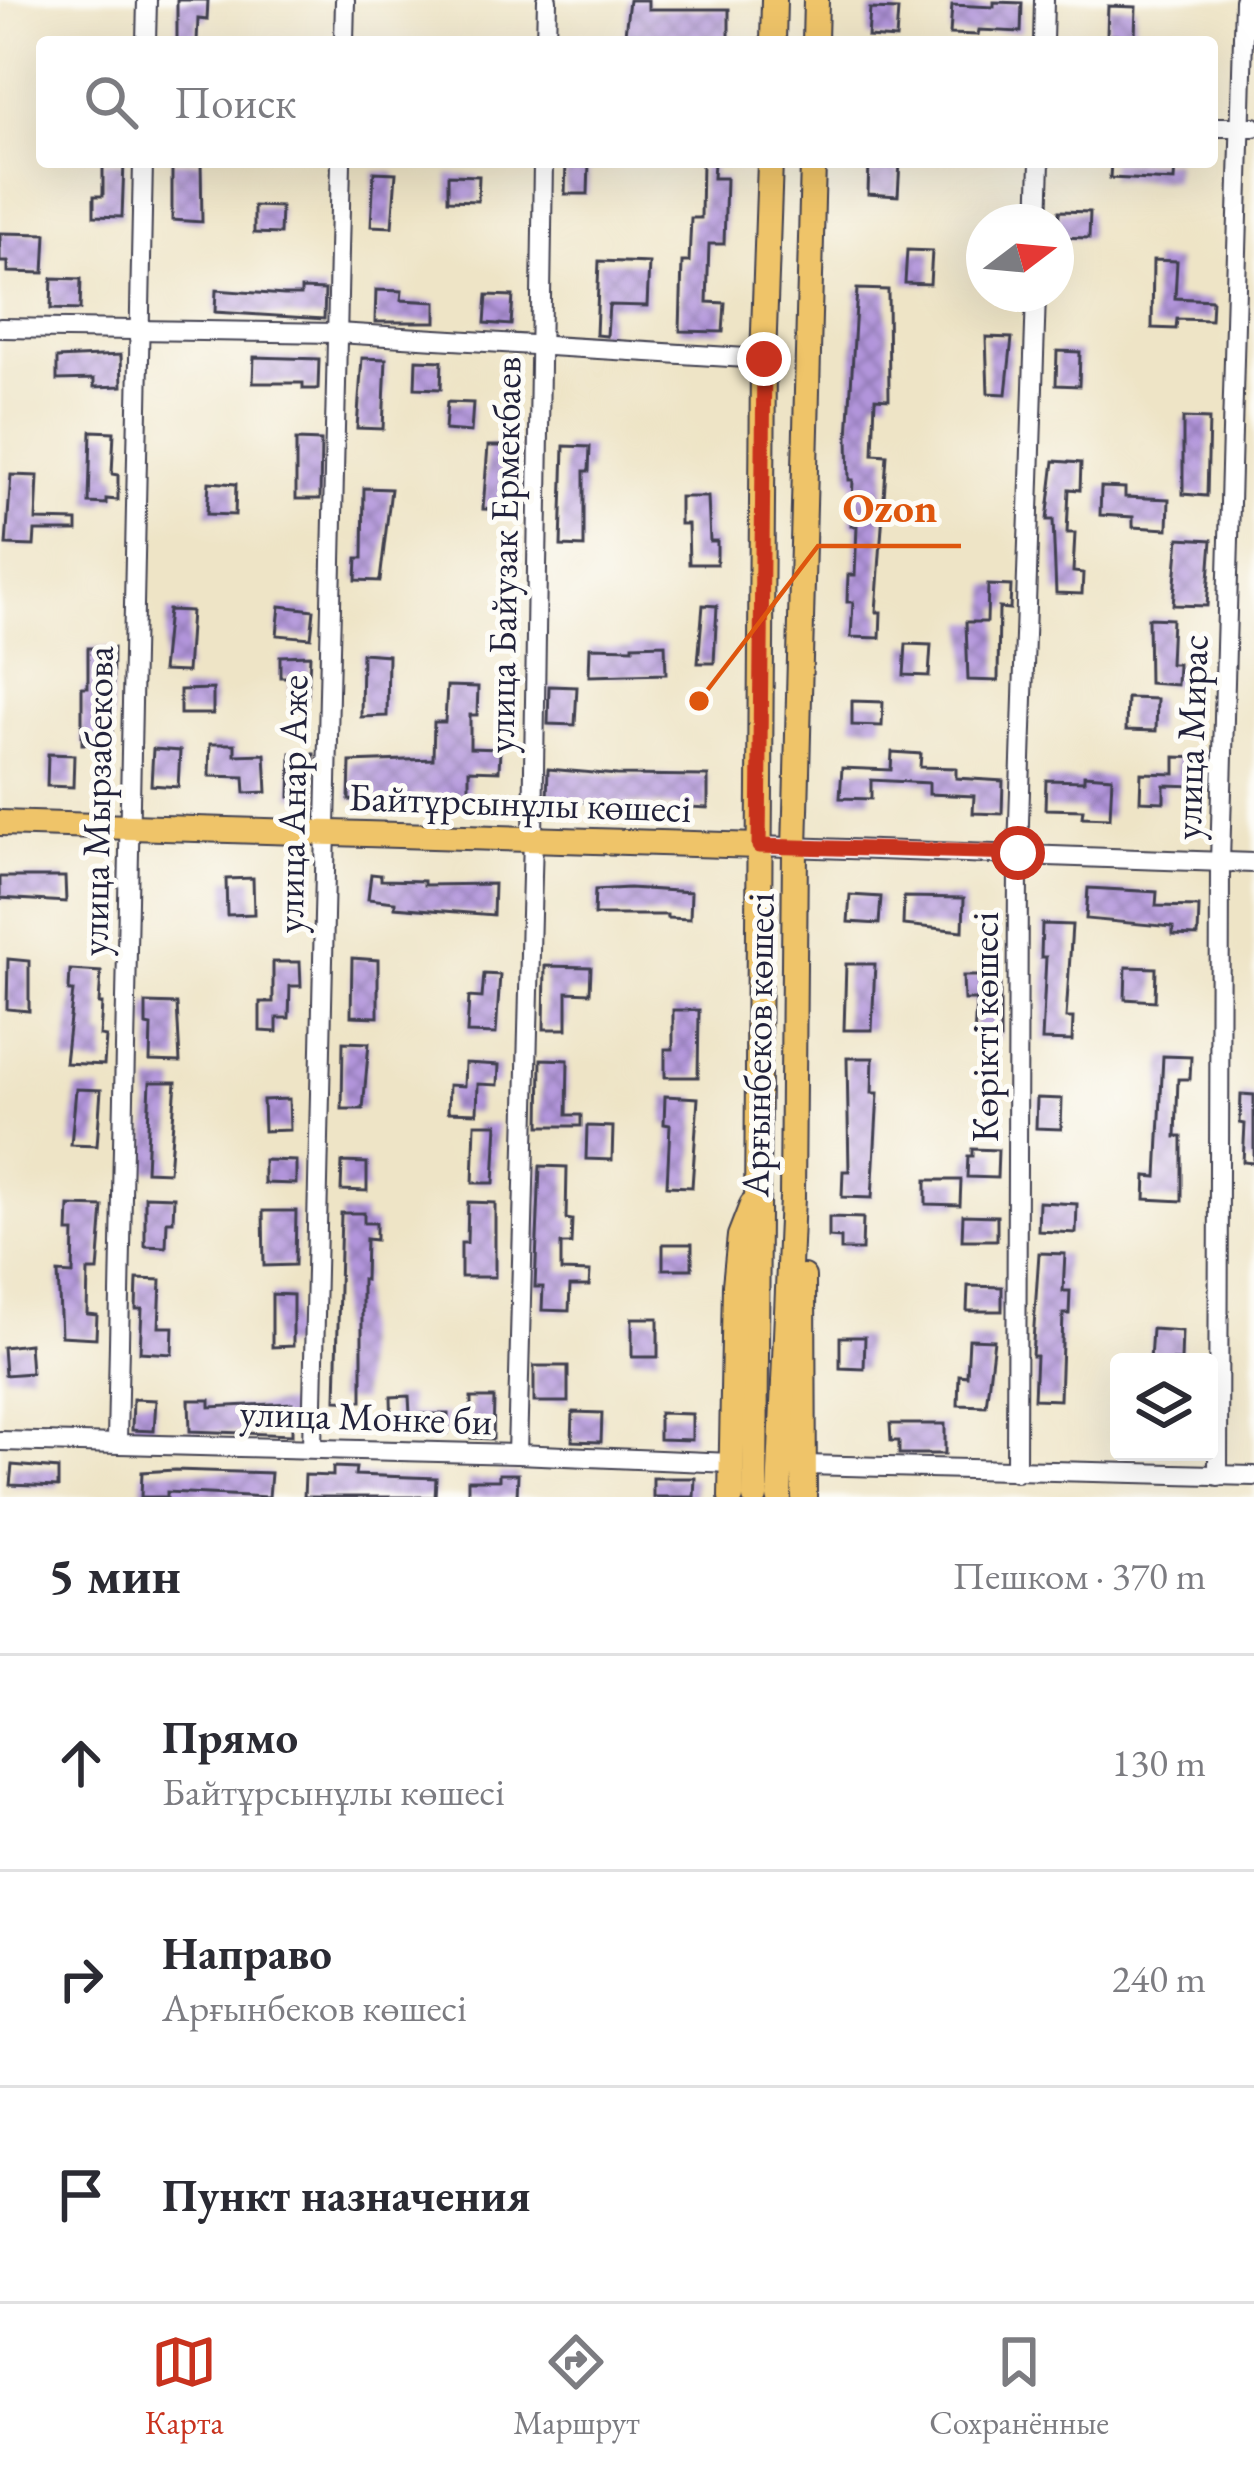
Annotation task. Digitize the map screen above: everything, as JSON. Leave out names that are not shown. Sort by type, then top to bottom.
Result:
[{"type":"main road","points":[[773,36],[774,0]]},
{"type":"main road","points":[[815,36],[816,0]]},
{"type":"main road","name":"Арғынбеков көшесі","points":[[755,1497],[764,359],[770,168]]},
{"type":"main road","name":"Арғынбеков көшесі","points":[[778,1497],[792,1197],[795,849],[814,168]]},
{"type":"main road","name":"Байтұрсынұлы көшесі","points":[[0,823],[759,846]]},
{"type":"main road","points":[[731,1497],[735,1286],[740,1236],[758,1192]]},
{"type":"main road","points":[[792,1197],[803,1272],[804,1497]]},
{"type":"street","points":[[146,36],[147,0]]},
{"type":"street","points":[[344,36],[345,0]]},
{"type":"street","points":[[546,36],[547,0]]},
{"type":"street","points":[[1043,36],[1044,0]]},
{"type":"street","name":"улица Мирас","points":[[1218,1476],[1220,862],[1244,365],[1244,0]]},
{"type":"street","name":"улица Мырзабекова","points":[[117,1442],[143,168]]},
{"type":"street","name":"улица Анар Аже","points":[[312,1448],[341,168]]},
{"type":"street","name":"улица Байузак Ермекбаев","points":[[517,1454],[543,168]]},
{"type":"street","points":[[1039,204],[1040,168]]},
{"type":"street","name":"Көрікті көшесі","points":[[1016,1472],[1018,853],[1035,312]]},
{"type":"street","points":[[0,328],[337,333],[764,359]]},
{"type":"street","name":"Байтұрсынұлы көшесі","points":[[759,846],[1254,863]]},
{"type":"street","name":"улица Монке би","points":[[0,1442],[731,1463]]},
{"type":"street","points":[[804,1465],[1254,1476]]},
{"type":"building","points":[[177,0],[208,0],[207,20],[198,19],[197,36],[177,36]]},
{"type":"building","points":[[629,0],[648,0],[648,9],[729,9],[729,36],[625,36]]},
{"type":"building","points":[[994,2],[1022,3],[1021,32],[950,34],[952,5],[994,7]]},
{"type":"building","points":[[1108,6],[1136,7],[1135,36],[1107,35]]},
{"type":"building","points":[[870,9],[898,10],[896,36],[868,36]]},
{"type":"building","points":[[103,168],[124,168],[122,217],[94,216],[94,196],[103,196]]},
{"type":"building","points":[[172,168],[201,168],[202,222],[172,220]]},
{"type":"building","points":[[566,168],[589,168],[588,194],[565,194]]},
{"type":"building","points":[[702,168],[714,168],[713,178],[726,178],[724,244],[709,244],[707,302],[725,303],[723,332],[680,331],[682,262],[689,262],[691,218],[701,218]]},
{"type":"building","points":[[869,168],[900,168],[898,196],[868,194]]},
{"type":"building","points":[[1111,168],[1175,168],[1174,181],[1110,178]]},
{"type":"building","points":[[374,172],[396,173],[392,227],[371,226]]},
{"type":"building","points":[[448,175],[479,176],[478,201],[448,200]]},
{"type":"building","points":[[254,206],[281,207],[280,234],[254,233]]},
{"type":"building","points":[[1074,211],[1090,212],[1089,238],[1074,238]]},
{"type":"building","points":[[0,233],[46,234],[44,273],[8,272],[8,262],[0,262]]},
{"type":"building","points":[[907,250],[932,251],[930,284],[905,283]]},
{"type":"building","points":[[1153,260],[1177,261],[1175,298],[1212,300],[1211,320],[1177,319],[1176,329],[1152,328]]},
{"type":"building","points":[[599,261],[649,263],[647,306],[609,305],[607,336],[596,335]]},
{"type":"building","points":[[52,278],[81,279],[80,310],[51,309]]},
{"type":"building","points":[[301,289],[325,290],[324,319],[215,312],[216,290],[301,295]]},
{"type":"building","points":[[857,289],[888,290],[889,399],[875,398],[873,454],[887,455],[876,612],[881,612],[880,638],[851,637],[853,602],[847,602],[848,575],[855,575],[857,526],[851,526],[848,437]]},
{"type":"building","points":[[376,290],[402,291],[401,300],[436,302],[436,322],[375,322]]},
{"type":"building","points":[[487,295],[513,296],[511,325],[485,323]]},
{"type":"building","points":[[986,337],[1012,338],[1006,394],[988,393]]},
{"type":"building","points":[[1057,351],[1080,352],[1079,386],[1056,385]]},
{"type":"building","points":[[121,355],[122,386],[94,387],[94,379],[57,380],[57,358]]},
{"type":"building","points":[[254,357],[319,359],[318,389],[303,389],[303,383],[253,383]]},
{"type":"building","points":[[362,358],[386,359],[383,429],[357,428]]},
{"type":"building","points":[[416,360],[442,361],[441,389],[415,388]]},
{"type":"building","points":[[447,402],[473,403],[471,432],[445,430]]},
{"type":"building","points":[[1183,418],[1209,419],[1207,496],[1183,494]]},
{"type":"building","points":[[91,431],[114,432],[112,474],[118,475],[118,500],[106,499],[106,504],[89,503]]},
{"type":"building","points":[[296,440],[321,441],[320,499],[296,499]]},
{"type":"building","points":[[488,446],[519,446],[518,510],[483,509]]},
{"type":"building","points":[[564,446],[590,447],[589,471],[584,471],[584,547],[561,546]]},
{"type":"building","points":[[1054,461],[1081,463],[1080,490],[1069,489],[1067,533],[1075,533],[1073,572],[1083,573],[1082,594],[1056,593],[1053,520],[1047,520]]},
{"type":"building","points":[[11,475],[38,476],[36,520],[77,521],[77,531],[35,531],[34,546],[6,545]]},
{"type":"building","points":[[209,482],[236,484],[235,515],[207,514]]},
{"type":"building","points":[[1101,487],[1125,488],[1125,497],[1169,499],[1168,529],[1133,527],[1133,517],[1100,515]]},
{"type":"building","points":[[364,488],[391,489],[380,581],[356,580],[357,558],[363,558]]},
{"type":"building","points":[[680,497],[708,497],[710,541],[717,541],[717,564],[689,564],[688,524],[680,524]]},
{"type":"building","points":[[1179,538],[1212,540],[1207,606],[1173,605]]},
{"type":"building","points":[[988,585],[1011,586],[1010,609],[999,608],[998,681],[968,680],[966,622],[987,622]]},
{"type":"building","points":[[703,605],[717,606],[714,663],[698,663]]},
{"type":"building","points":[[280,606],[314,610],[311,638],[277,635]]},
{"type":"building","points":[[168,610],[191,611],[187,672],[162,671]]},
{"type":"building","points":[[1148,618],[1172,619],[1170,664],[1178,664],[1177,685],[1149,683]]},
{"type":"building","points":[[665,644],[666,674],[589,676],[590,647]]},
{"type":"building","points":[[906,644],[931,645],[929,676],[904,675]]},
{"type":"building","points":[[88,648],[113,648],[112,744],[82,744]]},
{"type":"building","points":[[362,653],[388,655],[387,716],[361,717]]},
{"type":"building","points":[[310,655],[308,698],[289,697],[290,677],[280,677],[280,656]]},
{"type":"building","points":[[447,686],[478,687],[477,715],[470,715],[470,748],[500,749],[499,771],[469,770],[469,795],[414,795],[414,801],[349,800],[350,762],[433,759],[434,722],[445,722]]},
{"type":"building","points":[[549,686],[577,687],[575,725],[548,724]]},
{"type":"building","points":[[213,689],[213,714],[180,714],[180,690]]},
{"type":"building","points":[[1127,698],[1157,699],[1156,731],[1126,730]]},
{"type":"building","points":[[852,701],[883,702],[882,726],[852,725]]},
{"type":"building","points":[[210,744],[235,744],[235,755],[265,754],[267,792],[245,793],[244,777],[209,776]]},
{"type":"building","points":[[153,749],[180,751],[178,787],[151,785]]},
{"type":"building","points":[[892,752],[921,754],[920,767],[956,768],[956,778],[1003,781],[1002,814],[973,813],[974,796],[929,794],[929,783],[871,780],[871,799],[840,798],[842,768],[891,770]]},
{"type":"building","points":[[291,753],[314,754],[313,798],[290,797]]},
{"type":"building","points":[[48,754],[74,755],[73,787],[47,786]]},
{"type":"building","points":[[1175,757],[1200,758],[1198,786],[1164,785],[1164,802],[1140,801],[1141,773],[1175,774]]},
{"type":"building","points":[[548,769],[708,776],[708,808],[547,800]]},
{"type":"building","points":[[1084,775],[1112,777],[1110,818],[1082,817],[1083,810],[1045,809],[1046,780],[1084,781]]},
{"type":"building","points":[[371,874],[381,875],[381,880],[424,881],[424,885],[494,884],[493,915],[395,907],[395,902],[368,899]]},
{"type":"building","points":[[0,877],[65,877],[66,902],[0,898]]},
{"type":"building","points":[[253,878],[254,914],[227,915],[226,879]]},
{"type":"building","points":[[1088,888],[1157,892],[1156,906],[1199,907],[1198,936],[1173,935],[1173,927],[1086,919]]},
{"type":"building","points":[[595,890],[691,892],[690,919],[594,915]]},
{"type":"building","points":[[850,895],[881,897],[879,924],[848,922]]},
{"type":"building","points":[[904,897],[964,898],[963,931],[903,925]]},
{"type":"building","points":[[1042,924],[1072,925],[1066,1018],[1073,1018],[1072,1041],[1042,1040],[1046,957],[1041,957]]},
{"type":"building","points":[[352,958],[378,960],[378,1017],[351,1016]]},
{"type":"building","points":[[8,959],[29,961],[29,1011],[7,1009]]},
{"type":"building","points":[[273,962],[300,962],[301,986],[290,986],[289,1018],[277,1018],[277,1032],[260,1031],[260,1002],[273,1002]]},
{"type":"building","points":[[846,964],[875,964],[872,1030],[844,1030]]},
{"type":"building","points":[[545,966],[591,967],[590,993],[567,992],[567,1029],[544,1029]]},
{"type":"building","points":[[1126,967],[1156,968],[1155,1001],[1125,999]]},
{"type":"building","points":[[70,970],[101,972],[104,1065],[65,1063],[73,991],[69,991]]},
{"type":"building","points":[[484,974],[500,975],[496,1034],[467,1033],[469,997],[482,998]]},
{"type":"building","points":[[963,976],[1000,976],[1000,1040],[974,1039],[976,1000],[964,1000]]},
{"type":"building","points":[[146,1003],[177,1004],[180,1062],[150,1061]]},
{"type":"building","points":[[673,1010],[699,1010],[698,1077],[665,1077],[665,1049],[673,1049]]},
{"type":"building","points":[[343,1042],[369,1043],[363,1109],[342,1109]]},
{"type":"building","points":[[1163,1056],[1191,1057],[1190,1079],[1178,1079],[1176,1137],[1182,1137],[1182,1201],[1145,1199],[1146,1176],[1157,1177]]},
{"type":"building","points":[[847,1058],[873,1058],[872,1093],[878,1093],[872,1198],[842,1197],[843,1171],[849,1171]]},
{"type":"building","points":[[541,1059],[568,1060],[567,1115],[581,1115],[581,1126],[540,1126]]},
{"type":"building","points":[[465,1063],[499,1065],[498,1085],[478,1084],[477,1113],[448,1112],[449,1085],[464,1086]]},
{"type":"building","points":[[150,1082],[176,1082],[169,1172],[146,1171]]},
{"type":"building","points":[[76,1089],[101,1090],[97,1146],[71,1145]]},
{"type":"building","points":[[1241,1094],[1254,1095],[1254,1163],[1243,1162]]},
{"type":"building","points":[[665,1096],[698,1098],[692,1187],[667,1186],[670,1125],[664,1124]]},
{"type":"building","points":[[1037,1098],[1062,1099],[1061,1129],[1036,1128]]},
{"type":"building","points":[[289,1099],[290,1130],[264,1131],[263,1100]]},
{"type":"building","points":[[475,1124],[497,1124],[494,1183],[473,1183]]},
{"type":"building","points":[[587,1126],[613,1127],[612,1160],[586,1159]]},
{"type":"building","points":[[972,1149],[998,1150],[997,1178],[967,1177]]},
{"type":"building","points":[[264,1160],[296,1161],[296,1184],[264,1183]]},
{"type":"building","points":[[342,1162],[367,1163],[367,1191],[341,1190]]},
{"type":"building","points":[[540,1166],[567,1167],[566,1219],[572,1220],[571,1244],[561,1244],[561,1271],[590,1272],[589,1286],[570,1286],[569,1311],[542,1310],[543,1287],[535,1287]]},
{"type":"building","points":[[926,1180],[961,1180],[960,1205],[926,1204]]},
{"type":"building","points":[[145,1196],[174,1197],[166,1247],[145,1246]]},
{"type":"building","points":[[468,1202],[495,1203],[495,1277],[461,1277]]},
{"type":"building","points":[[1039,1202],[1077,1204],[1076,1233],[1038,1231]]},
{"type":"building","points":[[69,1206],[103,1207],[98,1271],[88,1271],[87,1314],[97,1315],[96,1338],[61,1336],[58,1273],[73,1274]]},
{"type":"building","points":[[263,1211],[296,1211],[295,1265],[264,1266]]},
{"type":"building","points":[[341,1213],[364,1213],[364,1223],[376,1223],[376,1240],[366,1239],[362,1279],[362,1401],[336,1400]]},
{"type":"building","points":[[963,1215],[997,1216],[997,1240],[962,1240]]},
{"type":"building","points":[[829,1217],[863,1218],[862,1250],[841,1250],[841,1238],[829,1237]]},
{"type":"building","points":[[663,1244],[692,1244],[692,1269],[663,1269]]},
{"type":"building","points":[[1039,1253],[1065,1254],[1063,1291],[1070,1291],[1069,1314],[1063,1314],[1060,1400],[1034,1399]]},
{"type":"building","points":[[137,1279],[161,1280],[159,1327],[173,1327],[172,1354],[140,1352],[142,1309],[136,1309]]},
{"type":"building","points":[[968,1286],[1002,1287],[1002,1311],[967,1311]]},
{"type":"building","points":[[272,1294],[293,1295],[293,1346],[272,1347]]},
{"type":"building","points":[[632,1318],[658,1318],[658,1357],[632,1357]]},
{"type":"building","points":[[1152,1329],[1182,1331],[1181,1353],[1150,1353]]},
{"type":"building","points":[[840,1337],[865,1337],[864,1369],[840,1368]]},
{"type":"building","points":[[969,1339],[994,1340],[986,1406],[958,1405],[959,1375],[967,1376]]},
{"type":"building","points":[[29,1344],[31,1373],[5,1375],[3,1347]]},
{"type":"building","points":[[534,1366],[568,1366],[568,1402],[534,1402]]},
{"type":"building","points":[[409,1396],[410,1414],[448,1414],[448,1433],[392,1427],[391,1397]]},
{"type":"building","points":[[471,1398],[494,1398],[493,1439],[471,1438]]},
{"type":"building","points":[[133,1399],[156,1400],[154,1431],[132,1430]]},
{"type":"building","points":[[189,1400],[210,1400],[210,1407],[292,1403],[292,1435],[190,1431]]},
{"type":"building","points":[[573,1412],[602,1413],[601,1442],[572,1441]]},
{"type":"building","points":[[659,1413],[692,1414],[692,1440],[659,1439]]},
{"type":"building","points":[[890,1424],[945,1424],[945,1454],[899,1454],[899,1441],[891,1441]]},
{"type":"building","points":[[12,1465],[58,1469],[58,1487],[10,1485]]},
{"type":"building","points":[[333,1467],[356,1468],[355,1475],[436,1478],[435,1497],[304,1497],[305,1475],[333,1476]]},
{"type":"building","points":[[142,1472],[271,1473],[269,1497],[167,1492],[167,1497],[141,1497]]},
{"type":"building","points":[[499,1474],[518,1474],[517,1497],[468,1497],[468,1480],[499,1480]]},
{"type":"building","points":[[653,1478],[695,1478],[694,1497],[653,1497]]},
{"type":"place","name":"Ozon","points":[[699,701]]},
{"type":"route","points":[[764,359],[759,846],[1018,853]]}]
